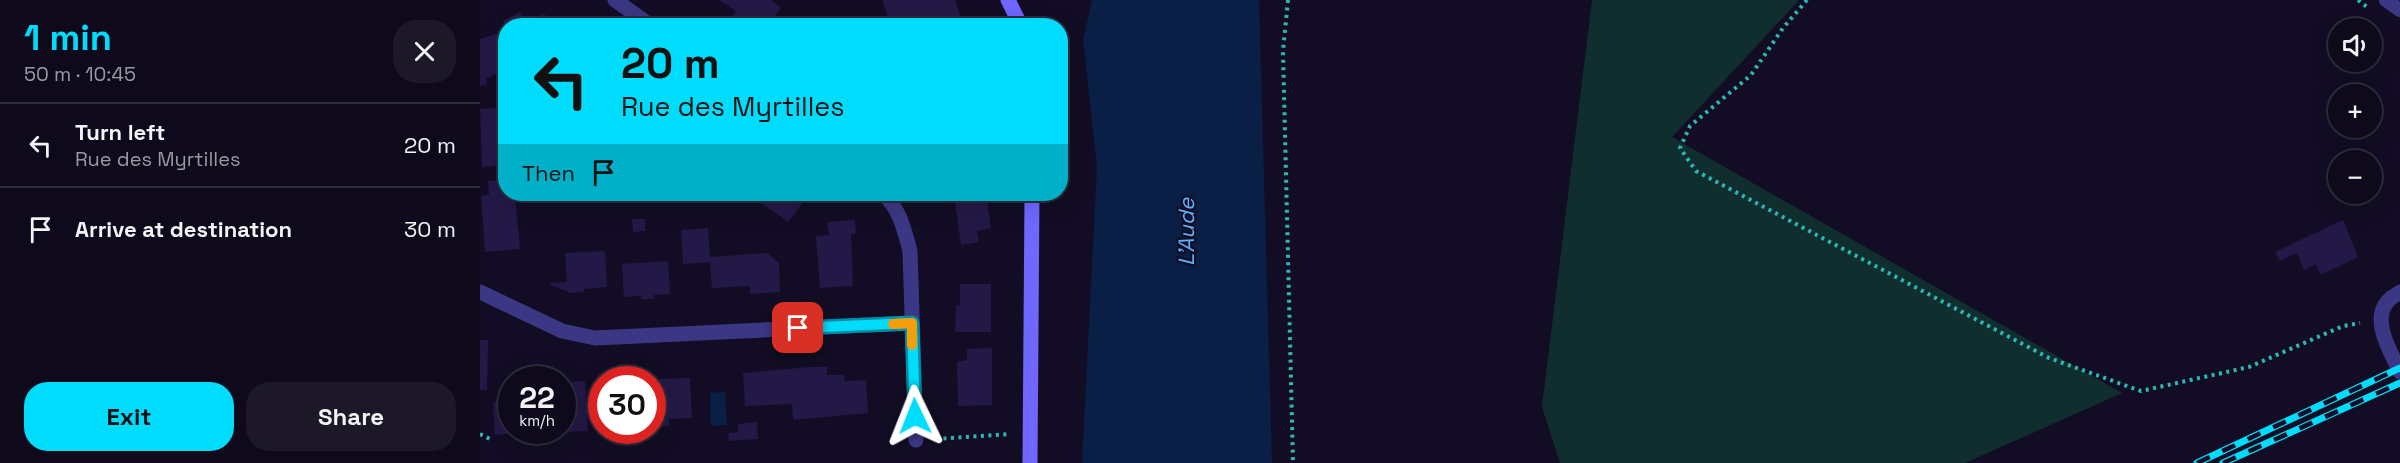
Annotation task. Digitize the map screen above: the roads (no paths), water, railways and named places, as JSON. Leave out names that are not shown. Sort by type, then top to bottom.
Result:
[{"type":"street","points":[[615,0],[640,18]]},
{"type":"street","points":[[1008,0],[1017,18]]},
{"type":"street","points":[[892,201],[902,222],[910,251],[916,440]]},
{"type":"street","points":[[1030,463],[1032,201]]},
{"type":"street","points":[[480,292],[562,331],[595,338],[912,323]]},
{"type":"street","points":[[2400,292],[2387,301],[2382,319],[2384,338],[2400,372]]},
{"type":"lane","points":[[2386,0],[2400,10]]},
{"type":"water","name":"L'Aude","points":[[1092,0],[1259,0],[1272,463],[1082,463],[1097,166],[1083,40]]},
{"type":"water","points":[[725,392],[727,425],[711,426],[710,393]]},
{"type":"railway","points":[[2197,463],[2400,368]]},
{"type":"railway","points":[[2223,463],[2400,383]]}]
